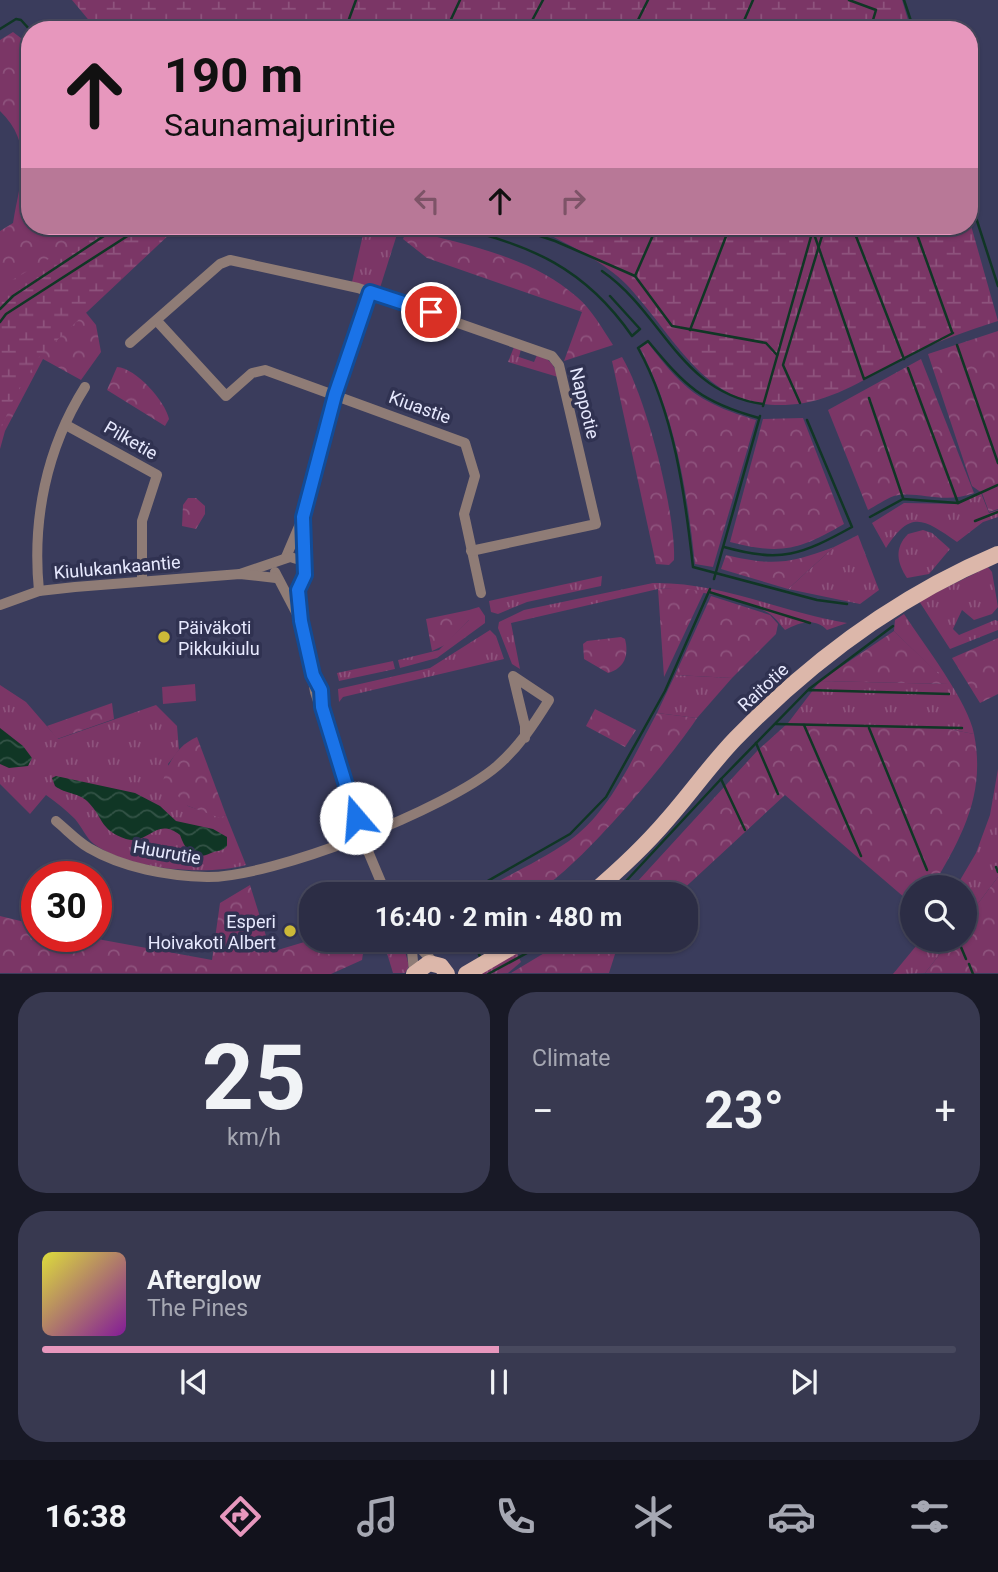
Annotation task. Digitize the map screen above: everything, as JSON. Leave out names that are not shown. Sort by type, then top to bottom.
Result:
[{"type":"main road","name":"Raitotie","points":[[605,882],[629,862],[734,740],[782,693],[836,648],[926,587],[998,554]]},
{"type":"main road","points":[[414,973],[424,964],[468,971],[502,952]]},
{"type":"street","points":[[130,342],[219,264],[230,260],[370,292],[335,395],[303,517],[282,559],[280,582],[301,621]]},
{"type":"street","name":"Nappotie","points":[[370,292],[552,356],[559,365],[596,524],[471,551]]},
{"type":"street","points":[[157,321],[226,396],[252,373],[265,370],[335,395]]},
{"type":"street","points":[[39,591],[36,548],[45,481],[66,425],[85,387]]},
{"type":"street","name":"Kiuastie","points":[[335,395],[465,443],[475,477],[464,514],[481,593]]},
{"type":"street","name":"Pilketie","points":[[66,425],[157,475],[142,521],[142,582]]},
{"type":"street","points":[[280,582],[292,587],[300,583],[305,575],[303,517]]},
{"type":"street","points":[[282,559],[295,558],[303,564]]},
{"type":"street","name":"Kiulukankaantie","points":[[0,605],[39,591],[240,573],[282,559]]},
{"type":"street","name":"Kiulukankaantie","points":[[240,573],[280,582]]},
{"type":"street","points":[[300,583],[301,621],[315,692],[362,837],[381,882]]},
{"type":"street","name":"Huurutie","points":[[56,821],[87,847],[125,863],[155,871],[209,877],[238,874],[362,837],[462,789],[496,767],[525,738],[550,700],[513,676],[525,726],[525,738]]},
{"type":"street","points":[[413,952],[414,973]]},
{"type":"street","points":[[425,952],[443,969]]},
{"type":"green space","points":[[72,0],[902,0],[908,21],[90,21]]},
{"type":"green space","points":[[13,32],[21,38],[21,150],[11,124],[0,111],[0,40]]},
{"type":"green space","points":[[21,178],[21,235],[98,235],[0,300],[0,231],[13,223]]},
{"type":"green space","points":[[85,235],[169,235],[38,358],[13,400],[0,431],[0,287]]},
{"type":"green space","points":[[119,235],[165,235],[83,309],[96,325],[101,352],[81,380],[43,359],[5,431],[0,449],[0,318]]},
{"type":"green space","points":[[363,235],[397,235],[379,291],[352,282]]},
{"type":"green space","points":[[405,235],[429,235],[496,254],[539,271],[582,302],[613,345],[564,361],[582,312],[427,258],[403,239]]},
{"type":"green space","points":[[549,235],[974,235],[998,321],[920,350],[832,395],[804,403],[771,405],[743,399],[720,387],[699,371],[626,284],[606,267]]},
{"type":"green space","points":[[998,331],[998,509],[989,512],[982,493],[972,486],[928,354]]},
{"type":"green space","points":[[648,343],[672,372],[694,392],[720,407],[756,420],[713,567],[695,564],[678,453],[662,400],[640,348]]},
{"type":"green space","points":[[514,347],[521,349],[519,357],[534,362],[537,355],[548,360],[558,377],[508,362]]},
{"type":"green space","points":[[622,357],[650,426],[665,486],[673,539],[674,560],[669,565],[656,564],[612,361]]},
{"type":"green space","points":[[921,359],[974,493],[952,498],[894,496],[868,510],[828,410]]},
{"type":"green space","points":[[117,367],[133,373],[156,395],[169,419],[165,426],[107,390]]},
{"type":"green space","points":[[803,418],[844,524],[814,540],[789,548],[763,548],[730,542],[763,419]]},
{"type":"green space","points":[[981,493],[989,513],[998,510],[998,517],[983,522],[957,542],[936,528],[918,522],[903,527],[886,548],[872,523],[904,503],[958,504]]},
{"type":"green space","points":[[188,498],[196,498],[205,506],[205,514],[196,529],[182,526],[183,505]]},
{"type":"green space","points":[[923,530],[932,533],[950,549],[929,574],[907,578],[899,561],[899,550],[908,534]]},
{"type":"green space","points":[[858,535],[879,590],[860,604],[788,589],[834,547]]},
{"type":"green space","points":[[834,547],[788,589],[721,569],[726,555],[780,562]]},
{"type":"green space","points":[[988,567],[992,572],[998,607],[992,614],[974,620],[962,610],[953,629],[959,635],[995,620],[998,621],[998,630],[950,649],[919,601]]},
{"type":"green space","points":[[602,576],[601,586],[527,602],[498,614],[491,612],[489,601]]},
{"type":"green space","points":[[653,583],[703,587],[847,623],[827,630],[812,622],[806,622],[785,630],[770,614],[747,603],[699,592],[658,589],[511,623],[520,669],[512,664],[498,628],[499,622],[524,610]]},
{"type":"green space","points":[[682,588],[704,592],[664,677],[658,589]]},
{"type":"green space","points":[[711,596],[770,615],[778,624],[776,634],[732,678],[675,675]]},
{"type":"green space","points":[[479,607],[485,616],[485,623],[437,658],[400,668],[398,660],[439,650],[469,620],[469,610]]},
{"type":"green space","points":[[469,610],[469,620],[445,645],[432,651],[426,619]]},
{"type":"green space","points":[[904,614],[955,690],[974,734],[948,729],[788,723],[820,681],[948,684],[894,631],[895,620]]},
{"type":"green space","points":[[490,630],[496,636],[504,659],[343,697],[339,702],[338,689],[430,668]]},
{"type":"green space","points":[[894,631],[949,684],[820,681]]},
{"type":"green space","points":[[621,637],[625,639],[626,655],[622,664],[614,671],[608,673],[584,659],[583,644],[587,641]]},
{"type":"green space","points":[[998,638],[998,694],[980,703],[952,658]]},
{"type":"green space","points":[[393,661],[395,669],[339,681],[337,673]]},
{"type":"green space","points":[[675,675],[732,678],[697,718],[657,713]]},
{"type":"green space","points":[[195,684],[196,701],[163,704],[162,687]]},
{"type":"green space","points":[[0,685],[26,702],[58,739],[156,705],[177,726],[179,750],[168,764],[188,806],[220,817],[226,815],[246,865],[190,870],[147,865],[109,853],[94,844],[75,819],[46,795],[30,814],[0,784]]},
{"type":"green space","points":[[112,703],[114,719],[57,739],[47,726]]},
{"type":"green space","points":[[595,709],[636,730],[625,747],[586,726]]},
{"type":"green space","points":[[657,713],[697,718],[644,787],[568,868],[551,882],[497,882],[558,848],[584,829],[609,799]]},
{"type":"green space","points":[[788,723],[948,729],[974,734],[977,776],[974,796],[962,832],[939,875],[900,875],[900,894],[785,795],[691,882],[637,882],[758,750]]},
{"type":"green space","points":[[197,737],[226,815],[220,818],[188,806],[163,781],[175,755],[190,740]]},
{"type":"green space","points":[[998,769],[998,877],[977,905],[977,875],[963,875],[976,853],[990,815]]},
{"type":"green space","points":[[998,877],[998,973],[925,973],[942,952],[977,952],[977,905]]},
{"type":"green space","points":[[250,885],[271,952],[299,944],[299,952],[363,952],[362,960],[331,974],[0,973],[0,916],[21,921],[21,952],[112,952],[112,942],[212,960],[220,903]]},
{"type":"green space","points":[[387,952],[405,952],[409,966],[405,973],[393,973]]},
{"type":"green space","points":[[514,952],[521,962],[508,973],[477,974]]},
{"type":"green space","points":[[546,952],[616,952],[609,973],[511,973]]},
{"type":"green space","points":[[911,952],[942,952],[925,973],[893,974]]},
{"type":"water","points":[[0,728],[23,746],[32,758],[28,766],[9,768],[0,764]]},
{"type":"water","points":[[56,776],[135,793],[160,806],[176,821],[213,829],[227,837],[227,846],[200,856],[188,850],[180,835],[171,830],[158,830],[134,840],[118,836],[107,828],[86,800],[55,786],[52,778]]},
{"type":"waterway","points":[[348,21],[356,0]]},
{"type":"waterway","points":[[450,21],[460,0]]},
{"type":"waterway","points":[[532,21],[543,0]]},
{"type":"waterway","points":[[638,21],[648,0]]},
{"type":"waterway","points":[[744,21],[753,0]]},
{"type":"waterway","points":[[849,0],[876,10],[873,21]]},
{"type":"waterway","points":[[904,0],[911,21]]},
{"type":"waterway","points":[[0,29],[16,19],[22,21]]},
{"type":"waterway","points":[[978,224],[998,286]]},
{"type":"waterway","points":[[0,309],[13,296],[105,235]]},
{"type":"waterway","points":[[0,322],[6,314],[129,235]]},
{"type":"waterway","points":[[486,235],[531,251],[575,276],[595,293],[632,336],[640,329],[610,296]]},
{"type":"waterway","points":[[537,235],[635,276],[672,326],[766,343],[777,355]]},
{"type":"waterway","points":[[635,276],[653,235]]},
{"type":"waterway","points":[[690,330],[727,235]]},
{"type":"waterway","points":[[763,406],[811,235]]},
{"type":"waterway","points":[[814,235],[864,379],[953,333]]},
{"type":"waterway","points":[[800,403],[783,365],[822,235]]},
{"type":"waterway","points":[[856,235],[904,359]]},
{"type":"waterway","points":[[917,235],[952,332]]},
{"type":"waterway","points":[[602,271],[642,308],[675,350],[712,385],[735,397],[763,404]]},
{"type":"waterway","points":[[759,418],[723,406],[696,391],[648,341],[638,348],[661,399],[676,454],[693,567],[817,600],[847,604]]},
{"type":"waterway","points":[[957,345],[998,463]]},
{"type":"waterway","points":[[908,368],[958,503]]},
{"type":"waterway","points":[[869,398],[903,498]]},
{"type":"waterway","points":[[714,579],[760,416]]},
{"type":"waterway","points":[[724,547],[761,555],[791,554],[819,544],[852,527],[807,420]]},
{"type":"waterway","points":[[870,517],[903,499],[958,503],[998,485]]},
{"type":"waterway","points":[[975,521],[998,512]]},
{"type":"waterway","points":[[486,882],[570,834],[606,797],[665,691],[710,589]]},
{"type":"waterway","points":[[709,592],[810,623]]},
{"type":"waterway","points":[[809,689],[893,626]]},
{"type":"waterway","points":[[721,779],[808,690],[949,694]]},
{"type":"waterway","points":[[776,724],[962,728]]},
{"type":"waterway","points":[[804,725],[861,856]]},
{"type":"waterway","points":[[869,728],[927,870]]},
{"type":"waterway","points":[[756,743],[778,794]]},
{"type":"waterway","points":[[625,882],[721,779],[745,830]]},
{"type":"waterway","points":[[996,867],[998,872]]},
{"type":"waterway","points":[[478,952],[481,959]]},
{"type":"waterway","points":[[488,974],[529,952]]},
{"type":"waterway","points":[[963,952],[966,959]]},
{"type":"waterway","points":[[969,964],[973,974]]},
{"type":"place","name":"Päiväkoti Pikkukiulu","points":[[164,637]]},
{"type":"place","name":"Esperi Hoivakoti Albert","points":[[290,931]]},
{"type":"route","points":[[356,818],[322,707],[321,690],[313,675],[301,621],[298,590],[305,575],[302,554],[303,517],[335,395],[370,292],[431,312]]}]
